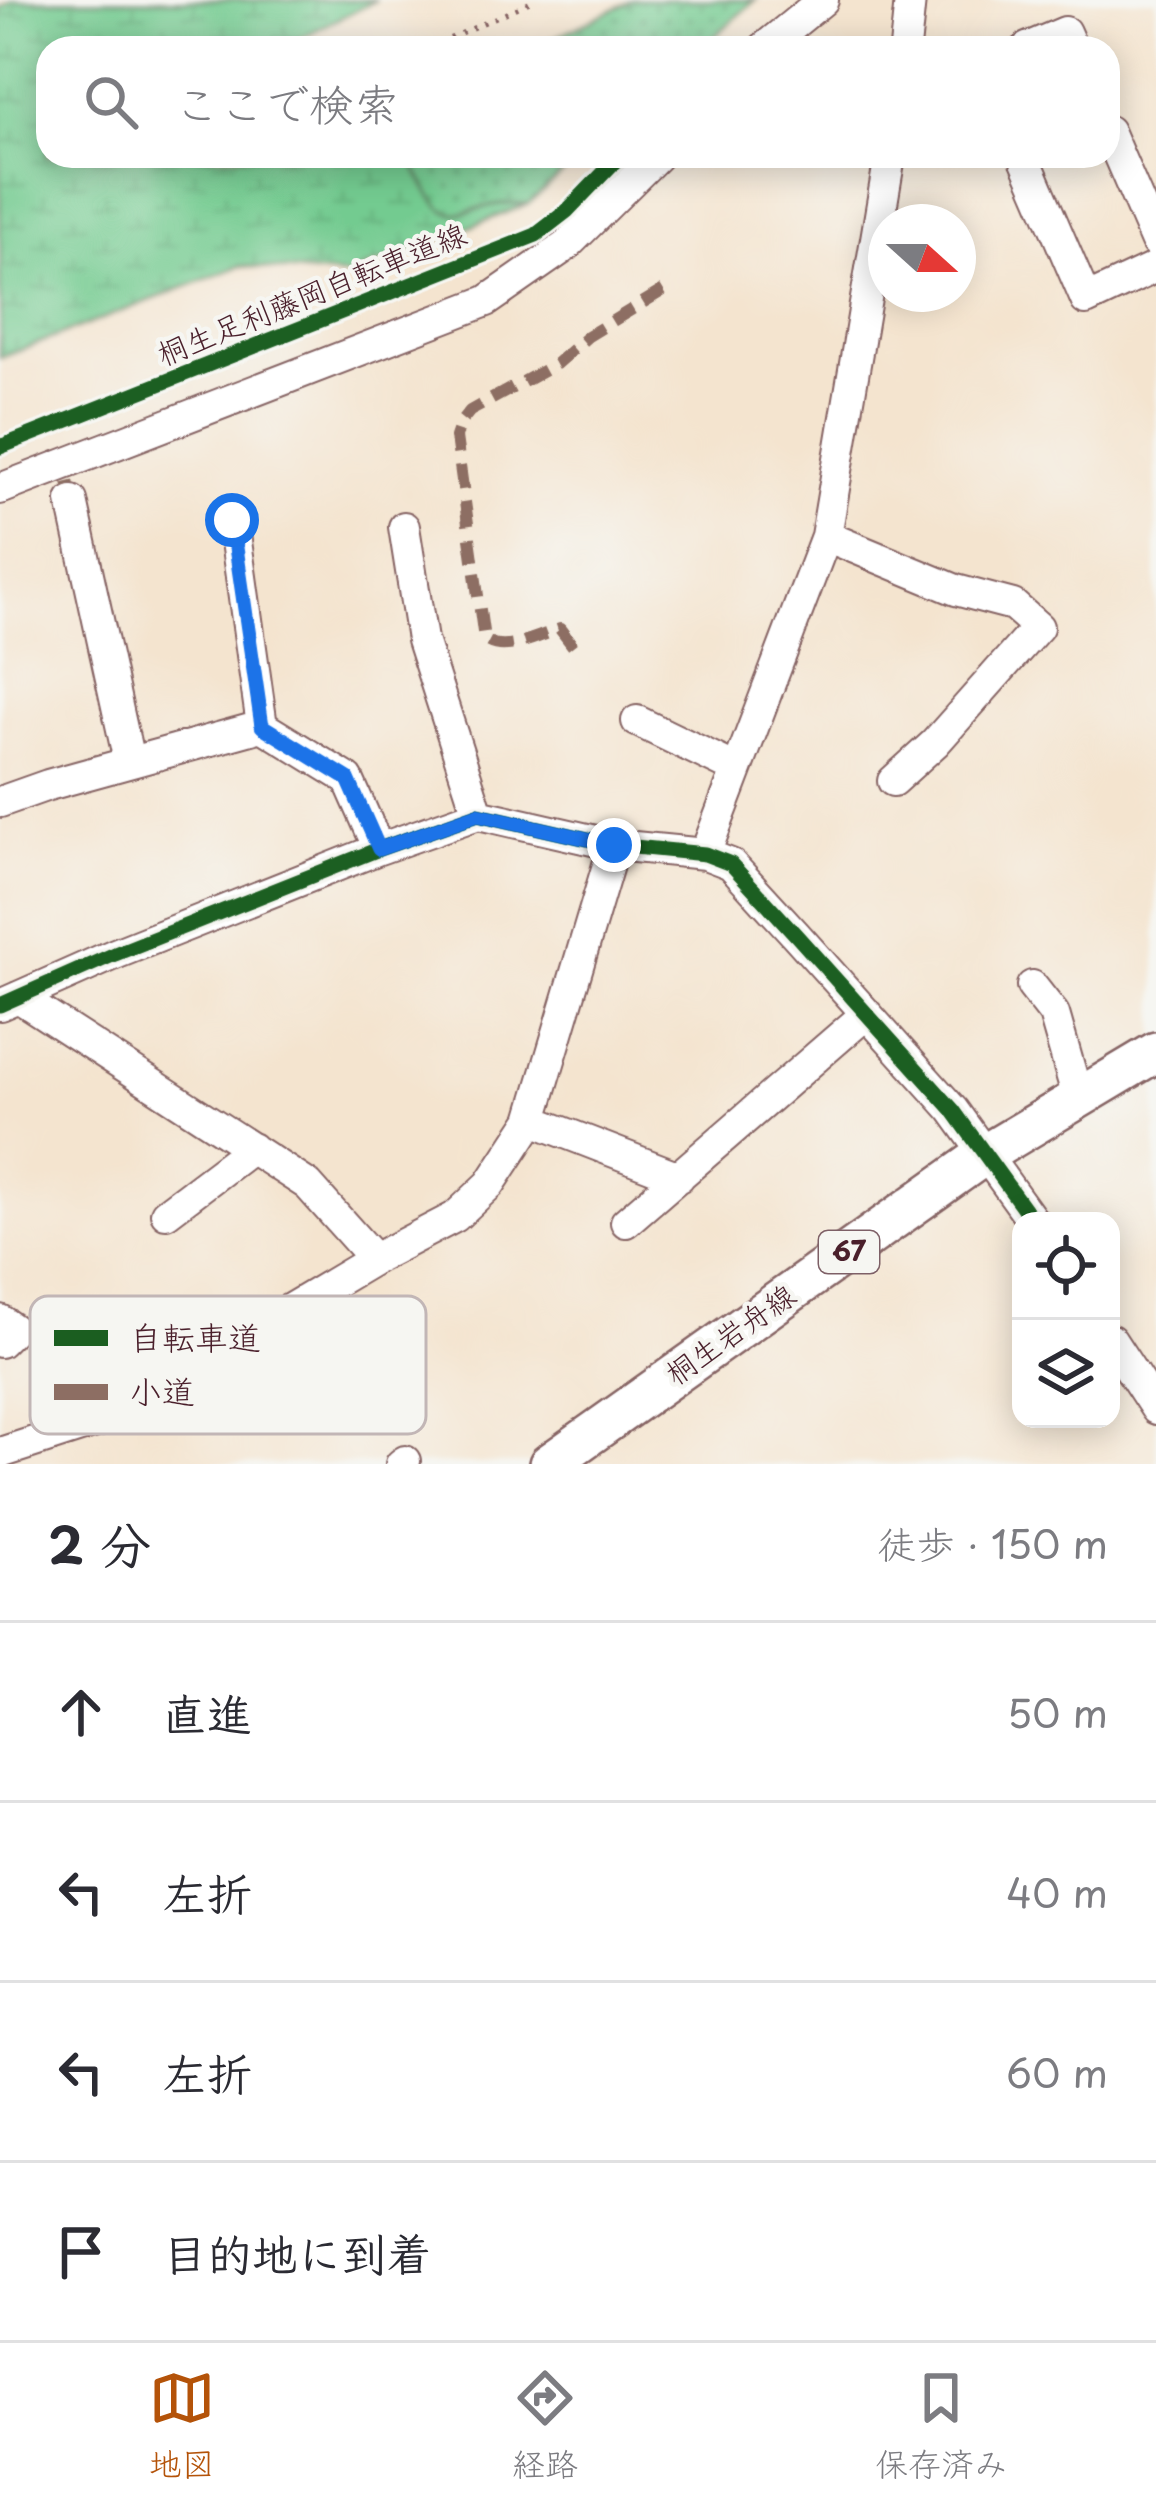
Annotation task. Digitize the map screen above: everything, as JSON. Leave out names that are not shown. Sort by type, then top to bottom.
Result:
[{"type":"main road","name":"桐生岩舟線","points":[[549,1464],[987,1153],[1156,1052]]},
{"type":"street","points":[[779,36],[823,0]]},
{"type":"street","points":[[906,36],[910,0]]},
{"type":"street","points":[[1120,159],[1156,242]]},
{"type":"street","points":[[0,489],[487,301],[566,246],[645,168]]},
{"type":"street","points":[[705,854],[826,536],[888,168]]},
{"type":"street","points":[[1029,168],[1086,300],[1156,268]]},
{"type":"street","points":[[72,501],[129,761]]},
{"type":"street","points":[[232,520],[262,726]]},
{"type":"street","points":[[404,527],[422,640],[478,814]]},
{"type":"street","points":[[826,536],[956,590],[1013,605],[1038,627],[935,743],[893,781]]},
{"type":"street","points":[[637,721],[736,769]]},
{"type":"street","points":[[0,802],[262,726],[348,779],[379,849]]},
{"type":"street","points":[[9,1001],[115,953],[478,814],[614,845],[705,854],[731,864],[987,1153],[1027,1212]]},
{"type":"street","points":[[312,1296],[455,1217],[490,1184],[532,1120],[614,845]]},
{"type":"street","points":[[1032,986],[1054,1014],[1078,1098]]},
{"type":"street","points":[[9,1001],[308,1185],[374,1259]]},
{"type":"street","points":[[626,1222],[866,1015]]},
{"type":"street","points":[[532,1120],[679,1177]]},
{"type":"street","points":[[166,1213],[252,1148]]},
{"type":"street","points":[[0,1320],[13,1330],[0,1342]]},
{"type":"street","points":[[1120,1354],[1156,1409]]},
{"type":"street","points":[[0,1453],[59,1434]]},
{"type":"path","points":[[455,36],[535,0]]},
{"type":"green space","points":[[13,0],[376,0],[304,36],[36,36],[36,168],[416,168],[436,203],[447,212],[528,204],[347,276],[240,266],[0,358],[0,8]]},
{"type":"green space","points":[[633,0],[755,0],[715,36],[558,36]]},
{"type":"green space","points":[[416,168],[568,168],[528,204],[457,213],[436,203]]},
{"type":"marked path","points":[[573,646],[560,629],[510,645],[484,639],[456,437],[470,411],[556,364],[588,336],[672,285]]},
{"type":"marked path","points":[[68,482],[69,486]]},
{"type":"cycle path","name":"桐生足利藤岡自転車道線","points":[[0,447],[536,235],[608,168]]},
{"type":"cycle path","points":[[0,1005],[115,954],[478,814],[614,845],[705,854],[731,864],[953,1110],[1027,1212]]},
{"type":"route","points":[[232,520],[262,726],[348,779],[379,849],[478,814],[614,845]]}]
